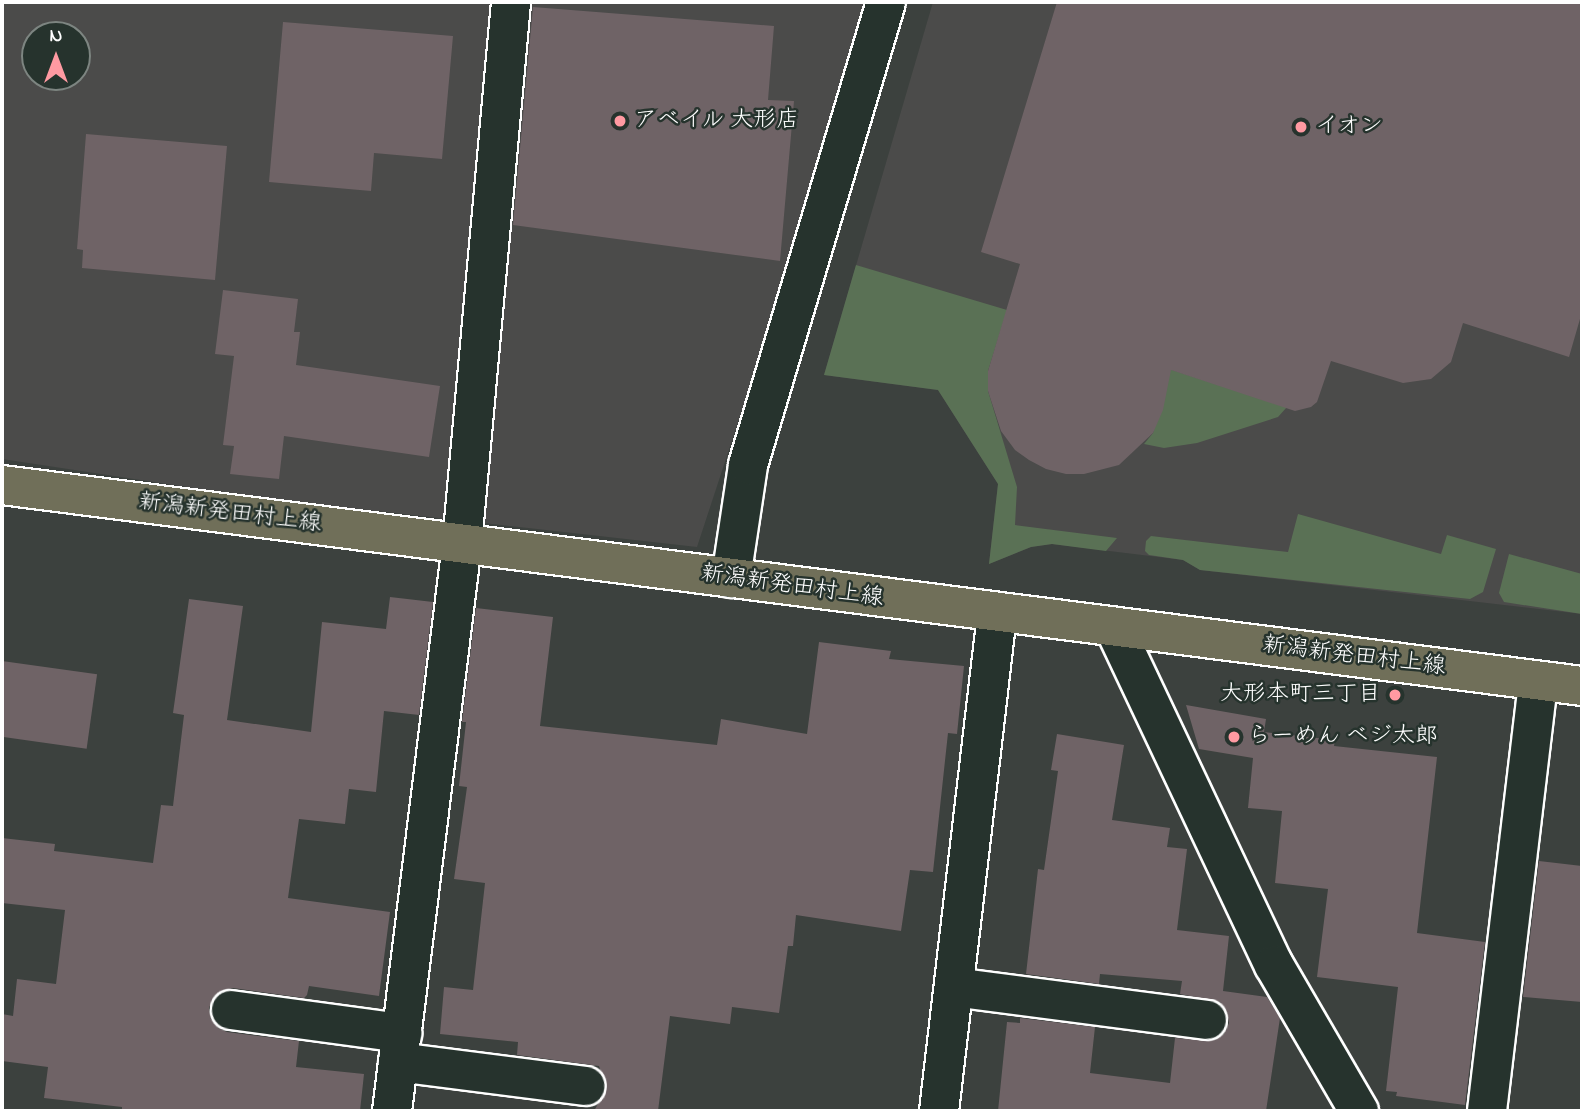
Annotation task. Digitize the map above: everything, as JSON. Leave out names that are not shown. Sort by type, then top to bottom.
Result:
[{"type":"main road","name":"新潟新発田村上線","points":[[2,485],[1582,687]]},
{"type":"street","points":[[392,1111],[462,544],[511,2]]},
{"type":"street","points":[[730,578],[748,465],[886,2]]},
{"type":"street","points":[[939,1111],[997,614]]},
{"type":"street","points":[[1114,627],[1274,965],[1359,1111]]},
{"type":"street","points":[[1487,1111],[1538,681]]},
{"type":"street","points":[[954,987],[1207,1020]]},
{"type":"street","points":[[231,1010],[585,1086]]},
{"type":"shaded area","points":[[2,2],[876,2],[697,547],[260,498],[2,459]]},
{"type":"shaded area","points":[[933,2],[1582,2],[1582,614],[1200,570],[1183,560],[1052,544],[1031,547],[989,564],[998,484],[938,390],[824,375]]},
{"type":"green space","points":[[856,265],[1007,310],[988,371],[988,391],[1017,487],[1015,525],[1117,538],[1106,551],[1052,544],[1031,547],[989,564],[998,484],[938,390],[824,375]]},
{"type":"green space","points":[[1166,368],[1287,407],[1278,417],[1197,443],[1164,448],[1144,444],[1153,433]]},
{"type":"green space","points":[[1298,514],[1441,554],[1447,535],[1496,549],[1483,592],[1470,599],[1200,570],[1183,560],[1149,555],[1145,551],[1146,541],[1151,536],[1288,552]]},
{"type":"green space","points":[[1509,554],[1582,574],[1582,614],[1504,602],[1499,593]]},
{"type":"building","name":"イオン","points":[[1057,2],[1582,2],[1582,312],[1569,357],[1463,323],[1451,362],[1431,379],[1403,383],[1331,361],[1317,402],[1311,407],[1295,411],[1171,370],[1163,410],[1153,433],[1119,465],[1084,474],[1066,474],[1046,469],[1029,460],[1015,450],[1001,431],[988,391],[988,371],[1020,264],[981,252]]},
{"type":"building","points":[[533,7],[774,26],[768,100],[794,101],[780,261],[513,225]]},
{"type":"building","points":[[283,22],[453,36],[442,159],[374,153],[371,191],[269,182]]},
{"type":"building","points":[[86,134],[227,146],[215,280],[82,268],[83,250],[77,249]]},
{"type":"building","points":[[223,290],[298,299],[294,332],[300,332],[296,365],[440,386],[429,457],[284,436],[279,479],[230,474],[234,446],[223,445],[234,356],[215,354]]},
{"type":"building","points":[[390,597],[433,602],[419,715],[384,711],[376,792],[349,789],[345,824],[299,819],[288,898],[390,912],[379,996],[309,986],[304,998],[233,988],[214,996],[209,1008],[211,1019],[218,1028],[227,1032],[299,1041],[296,1067],[364,1074],[360,1111],[122,1111],[122,1107],[44,1098],[48,1067],[2,1061],[2,1014],[13,1016],[17,979],[56,984],[65,910],[2,903],[2,838],[55,844],[54,851],[153,863],[161,805],[173,806],[184,715],[173,713],[189,599],[243,606],[227,720],[311,732],[322,622],[386,629]]},
{"type":"building","points":[[476,608],[553,617],[540,726],[717,745],[721,719],[807,734],[819,642],[891,651],[889,659],[964,666],[957,734],[948,733],[933,872],[910,870],[901,931],[796,915],[793,946],[788,946],[779,1013],[732,1007],[730,1024],[670,1016],[658,1111],[594,1111],[607,1088],[599,1066],[517,1055],[518,1042],[440,1034],[444,987],[473,990],[485,883],[454,879],[467,787],[459,786],[466,722],[462,722]]},
{"type":"building","points":[[2,661],[97,674],[87,749],[2,737]]},
{"type":"building","points":[[1186,705],[1266,719],[1264,732],[1335,740],[1334,746],[1437,757],[1417,933],[1485,942],[1465,1105],[1396,1096],[1397,1092],[1386,1091],[1398,987],[1317,977],[1328,889],[1275,883],[1282,811],[1248,808],[1253,758],[1199,749]]},
{"type":"building","points":[[1057,734],[1124,745],[1112,820],[1170,828],[1167,847],[1187,849],[1177,930],[1229,936],[1223,991],[1267,997],[1280,1018],[1266,1111],[998,1111],[1007,1022],[1020,1023],[1020,1018],[1095,1027],[1090,1073],[1170,1083],[1175,1038],[1215,1040],[1224,1034],[1229,1023],[1227,1012],[1220,1002],[1180,994],[1182,981],[1100,974],[1099,984],[1026,974],[1038,869],[1044,870],[1058,771],[1051,770]]},
{"type":"building","points":[[1539,861],[1582,866],[1582,1002],[1523,997]]},
{"type":"place","name":"アベイル 大形店","points":[[620,121]]},
{"type":"place","name":"イオン","points":[[1301,127]]},
{"type":"place","name":"大形本町三丁目","points":[[1395,695]]},
{"type":"place","name":"らーめん ベジ太郎","points":[[1234,737]]}]
